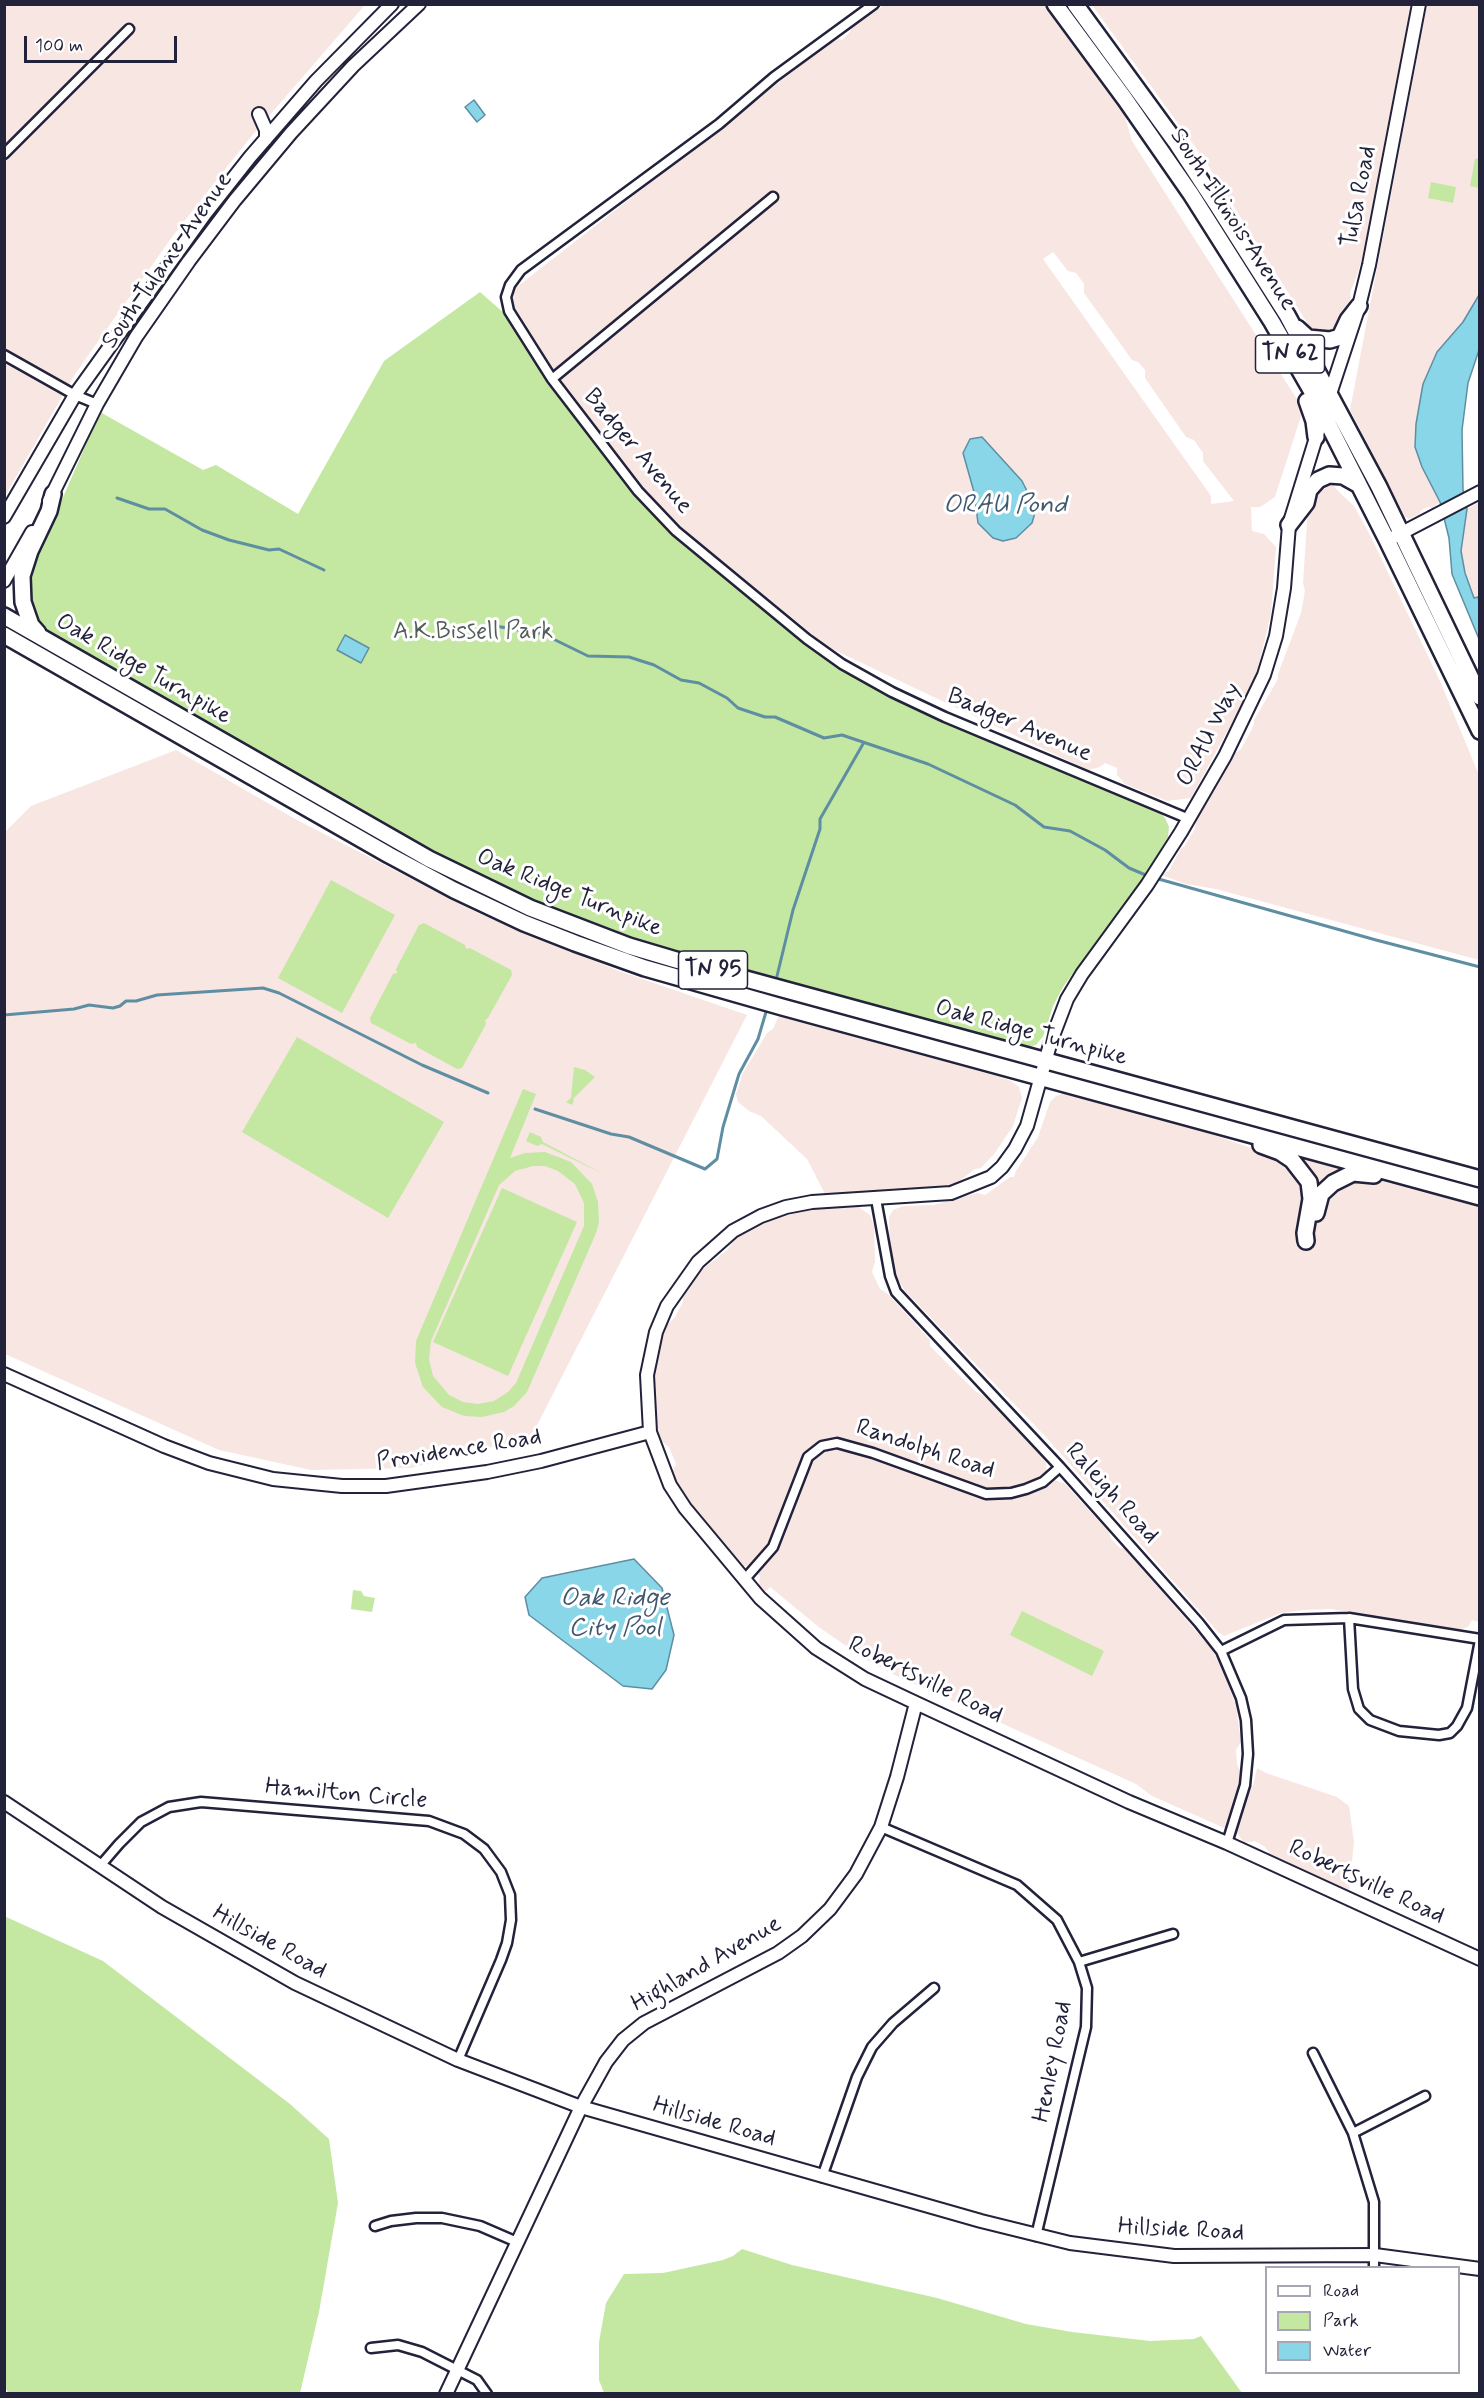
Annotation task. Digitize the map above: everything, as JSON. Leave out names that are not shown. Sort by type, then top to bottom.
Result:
[{"type":"highway","name":"South Illinois Avenue","points":[[1055,4],[1125,99],[1232,255],[1305,380],[1388,540],[1479,731]]},
{"type":"highway","name":"South Illinois Avenue","points":[[1074,4],[1181,150],[1287,315],[1402,533],[1479,697]]},
{"type":"highway","points":[[1232,255],[1261,318],[1309,404],[1316,437]]},
{"type":"highway","points":[[1287,315],[1299,331],[1308,338],[1330,340],[1340,337],[1348,320],[1359,306]]},
{"type":"highway","points":[[1289,525],[1306,503],[1309,490],[1318,480],[1329,475],[1343,476],[1360,486]]},
{"type":"highway","points":[[45,639],[31,626],[23,602],[22,576],[30,551],[49,511],[53,494]]},
{"type":"highway","name":"Oak Ridge Turnpike","points":[[4,616],[429,859],[530,908],[629,946],[1479,1179]]},
{"type":"highway","name":"Oak Ridge Turnpike","points":[[4,635],[444,885],[554,935],[645,968],[1474,1196]]},
{"type":"highway","points":[[4,646],[124,713],[160,724]]},
{"type":"highway","points":[[1160,1108],[1213,1131],[1280,1152],[1292,1160],[1305,1174],[1310,1190],[1306,1241],[1313,1233],[1321,1194],[1333,1182],[1353,1173],[1360,1172],[1410,1185],[1474,1196]]},
{"type":"street","name":"South Tulane Avenue","points":[[4,518],[75,395],[177,252],[281,121],[316,81],[392,4]]},
{"type":"street","name":"South Tulane Avenue","points":[[4,580],[53,494],[97,404],[136,337],[189,261],[235,200],[298,124],[353,66],[419,4]]},
{"type":"street","name":"Badger Avenue","points":[[874,4],[774,77],[719,124],[521,270],[510,285],[506,297],[509,311],[552,379],[638,491],[676,531],[807,639],[842,664],[892,692],[945,717],[1189,819]]},
{"type":"street","name":"Tulsa Road","points":[[1330,394],[1359,306],[1369,265],[1419,4]]},
{"type":"street","points":[[4,154],[129,29]]},
{"type":"street","points":[[267,139],[259,114],[281,121]]},
{"type":"street","points":[[552,379],[773,197]]},
{"type":"street","points":[[177,252],[189,261]]},
{"type":"street","points":[[4,355],[75,395],[97,404]]},
{"type":"street","name":"ORAU Way","points":[[1046,1061],[1060,1012],[1067,999],[1082,974],[1156,873],[1189,819],[1240,728],[1264,675],[1276,636],[1284,588],[1289,525],[1330,394]]},
{"type":"street","points":[[1388,540],[1475,495]]},
{"type":"street","name":"Robertsville Road","points":[[1046,1061],[1023,1137],[1002,1167],[991,1177],[951,1193],[812,1202],[786,1207],[761,1216],[733,1231],[698,1262],[675,1292],[656,1332],[647,1375],[650,1432],[670,1485],[685,1508],[744,1580],[778,1616],[816,1648],[865,1679],[1129,1802],[1227,1843],[1479,1959]]},
{"type":"street","name":"Raleigh Road","points":[[876,1199],[890,1276],[896,1292],[1060,1467],[1199,1623],[1221,1651],[1241,1698],[1246,1720],[1248,1754],[1245,1785],[1227,1843]]},
{"type":"street","name":"Providence Road","points":[[4,1374],[164,1446],[209,1463],[273,1479],[342,1486],[386,1486],[487,1472],[541,1461],[650,1432]]},
{"type":"street","name":"Randolph Road","points":[[744,1580],[773,1547],[808,1457],[822,1446],[837,1443],[873,1453],[986,1494],[1011,1493],[1026,1489],[1042,1482],[1060,1467]]},
{"type":"street","points":[[1221,1651],[1284,1620],[1349,1618],[1479,1640],[1467,1708],[1457,1726],[1450,1732],[1439,1735],[1399,1731],[1370,1720],[1359,1709],[1353,1689],[1349,1618]]},
{"type":"street","name":"Highland Avenue","points":[[447,2394],[581,2107],[606,2062],[623,2040],[644,2023],[784,1949],[814,1925],[848,1887],[868,1855],[881,1827],[897,1778],[916,1703]]},
{"type":"street","name":"Hillside Road","points":[[4,1802],[192,1925],[295,1983],[458,2060],[581,2107],[1036,2236],[1092,2247],[1174,2256],[1374,2261],[1440,2266]]},
{"type":"street","name":"Hamilton Circle","points":[[100,1866],[141,1822],[169,1807],[201,1802],[429,1821],[465,1834],[484,1849],[501,1872],[510,1895],[511,1920],[504,1951],[458,2060]]},
{"type":"street","name":"Henley Road","points":[[881,1827],[1017,1885],[1057,1920],[1079,1962],[1087,1988],[1086,2027],[1036,2236]]},
{"type":"street","points":[[1079,1962],[1173,1934]]},
{"type":"street","points":[[822,2177],[856,2077],[872,2047],[893,2023],[934,1988]]},
{"type":"street","points":[[1313,2053],[1353,2133],[1374,2202],[1374,2261]]},
{"type":"street","points":[[1353,2133],[1425,2096]]},
{"type":"street","points":[[375,2226],[408,2218],[442,2218],[480,2226],[517,2242]]},
{"type":"street","name":"Hillside Road","points":[[1460,2268],[1479,2269]]},
{"type":"street","points":[[371,2348],[398,2345],[422,2352],[477,2380],[488,2394]]},
{"type":"shaded area","points":[[5,5],[365,5],[249,139],[172,237],[75,374],[5,496]]},
{"type":"shaded area","points":[[884,5],[1044,5],[1124,113],[1132,141],[1302,407],[1303,410],[1275,497],[1260,507],[1251,507],[1252,531],[1264,534],[1276,547],[1271,614],[1255,680],[1191,798],[1167,801],[1125,784],[1117,775],[1117,768],[1105,763],[1088,770],[828,647],[687,532],[639,486],[567,389],[520,321],[513,306],[511,296],[513,290],[810,58],[837,38],[842,40],[851,28]],"holes":[[[1053,252],[1068,271],[1076,273],[1084,284],[1084,293],[1132,360],[1138,362],[1145,370],[1145,378],[1186,437],[1194,440],[1203,453],[1203,461],[1234,501],[1211,504],[1211,496],[1043,259]]]},
{"type":"shaded area","points":[[1092,5],[1411,5],[1368,230],[1369,236],[1350,293],[1351,298],[1340,322],[1341,327],[1329,334],[1311,329],[1204,159]]},
{"type":"shaded area","points":[[1427,5],[1479,5],[1479,295],[1463,322],[1437,352],[1423,384],[1416,424],[1415,447],[1422,467],[1440,502],[1432,508],[1427,507],[1420,511],[1420,514],[1409,519],[1404,516],[1350,410]]},
{"type":"shaded area","points":[[1332,479],[1335,488],[1354,506],[1369,533],[1440,681],[1479,775],[1479,960],[1216,889],[1186,884],[1161,875],[1169,871],[1181,848],[1184,847],[1195,829],[1196,821],[1235,753],[1241,749],[1254,725],[1254,720],[1278,679],[1301,613],[1305,591],[1303,583],[1308,507],[1314,491]]},
{"type":"shaded area","points":[[1479,502],[1479,601],[1478,598],[1474,598],[1465,573],[1461,551],[1467,509]]},
{"type":"shaded area","points":[[176,750],[297,820],[480,914],[619,971],[747,1015],[531,1437],[411,1468],[311,1470],[219,1450],[5,1354],[4,833],[31,806]]},
{"type":"shaded area","points":[[780,1013],[855,1033],[876,1043],[997,1076],[1019,1087],[1022,1098],[1013,1126],[995,1153],[981,1168],[975,1169],[958,1182],[944,1188],[858,1191],[860,1208],[870,1215],[874,1226],[875,1262],[872,1272],[880,1289],[888,1294],[930,1340],[930,1346],[975,1391],[984,1396],[1041,1456],[1046,1463],[1046,1469],[1057,1481],[1065,1484],[1109,1532],[1111,1539],[1120,1548],[1124,1548],[1210,1647],[1222,1668],[1236,1706],[1241,1742],[1236,1750],[1237,1765],[1240,1770],[1239,1780],[1253,1786],[1257,1768],[1337,1797],[1349,1806],[1354,1842],[1349,1890],[1270,1854],[1265,1847],[1255,1841],[1244,1843],[1238,1834],[1152,1796],[1136,1784],[897,1676],[867,1660],[820,1628],[770,1587],[765,1592],[759,1585],[760,1576],[748,1566],[741,1566],[684,1495],[672,1473],[676,1464],[669,1447],[660,1440],[655,1413],[655,1372],[666,1326],[675,1317],[683,1302],[683,1292],[694,1276],[727,1250],[734,1239],[776,1218],[825,1207],[824,1192],[807,1159],[761,1116],[749,1111],[738,1102],[736,1094],[743,1073],[767,1033],[773,1029]]},
{"type":"shaded area","points":[[1068,1092],[1159,1116],[1274,1156],[1299,1157],[1343,1169],[1348,1181],[1370,1178],[1479,1207],[1479,1622],[1472,1620],[1468,1627],[1458,1630],[1331,1609],[1304,1610],[1281,1613],[1224,1636],[1218,1632],[1046,1437],[905,1291],[894,1272],[890,1250],[889,1217],[893,1210],[903,1206],[933,1205],[978,1193],[985,1195],[1010,1177],[1014,1177],[1038,1137],[1050,1102],[1056,1096]]},
{"type":"green space","points":[[1480,158],[1479,188],[1470,186],[1475,159]]},
{"type":"green space","points":[[1431,182],[1456,187],[1453,203],[1428,198]]},
{"type":"green space","name":"A.K.Bissell Park","points":[[480,292],[505,314],[561,397],[635,495],[667,528],[827,658],[876,689],[943,722],[1156,808],[1165,818],[1169,827],[1168,837],[1148,871],[1063,987],[1053,1006],[1044,1035],[1036,1045],[1023,1049],[626,940],[533,904],[444,860],[43,633],[32,619],[25,585],[100,412],[203,470],[216,465],[298,514],[384,361]]},
{"type":"green space","points":[[331,880],[395,915],[342,1013],[278,978]]},
{"type":"green space","points":[[424,923],[465,945],[466,949],[470,948],[511,970],[512,975],[485,1020],[486,1024],[462,1068],[457,1069],[417,1047],[416,1043],[411,1044],[371,1023],[370,1018],[393,974],[397,973],[396,969],[419,925]]},
{"type":"green space","points":[[297,1037],[444,1122],[388,1218],[242,1132]]},
{"type":"green space","points":[[574,1067],[585,1070],[595,1077],[573,1099],[572,1105],[566,1102],[571,1098]]},
{"type":"green space","points":[[523,1089],[536,1094],[510,1158],[525,1153],[545,1152],[571,1162],[592,1184],[598,1202],[599,1222],[527,1392],[514,1406],[504,1412],[482,1417],[464,1416],[442,1407],[423,1387],[415,1363],[416,1341]],"holes":[[[533,1166],[545,1166],[558,1171],[575,1184],[584,1203],[584,1226],[516,1383],[508,1392],[494,1401],[478,1404],[463,1402],[449,1395],[433,1376],[429,1359],[431,1341],[499,1185],[515,1171]]]},
{"type":"green space","points":[[530,1132],[541,1137],[543,1142],[607,1176],[542,1144],[537,1146],[526,1141]]},
{"type":"green space","points":[[502,1188],[577,1222],[508,1376],[433,1342]]},
{"type":"green space","points":[[353,1590],[361,1591],[364,1596],[375,1598],[372,1612],[351,1609]]},
{"type":"green space","points":[[1022,1611],[1104,1651],[1092,1676],[1010,1635]]},
{"type":"green space","points":[[4,1916],[103,1961],[290,2104],[329,2139],[338,2203],[319,2312],[300,2393],[9,2394],[5,2388]]},
{"type":"green space","points":[[742,2249],[792,2265],[937,2298],[1026,2324],[1150,2341],[1194,2339],[1201,2336],[1242,2393],[604,2393],[599,2380],[599,2342],[606,2303],[624,2274],[663,2273],[723,2260]]},
{"type":"water","points":[[474,100],[485,115],[477,122],[465,107]]},
{"type":"water","points":[[1479,295],[1479,350],[1468,383],[1462,430],[1463,490],[1467,509],[1461,551],[1465,573],[1474,598],[1478,597],[1479,601],[1479,639],[1452,574],[1449,538],[1440,502],[1422,467],[1415,447],[1416,424],[1423,384],[1437,352],[1463,322]]},
{"type":"water","name":"ORAU Pond","points":[[982,437],[1022,481],[1036,509],[1032,523],[1016,538],[1003,541],[993,538],[978,523],[974,492],[963,453],[970,439]]},
{"type":"water","points":[[345,635],[369,648],[361,663],[337,650]]},
{"type":"water","name":"Oak Ridge City Pool","points":[[634,1559],[662,1588],[674,1635],[666,1670],[652,1689],[623,1686],[529,1615],[525,1597],[542,1578]]},
{"type":"waterway","points":[[117,498],[149,509],[165,509],[202,530],[229,540],[269,550],[279,549],[324,570]]},
{"type":"waterway","points":[[495,626],[543,634],[588,656],[629,657],[654,665],[681,680],[699,683],[727,698],[738,708],[765,717],[775,717],[824,738],[842,735],[928,764],[1015,805],[1044,827],[1070,831],[1105,850],[1129,868],[1148,876]]},
{"type":"waterway","points":[[777,976],[793,910],[820,829],[820,819],[863,744]]},
{"type":"waterway","points":[[1155,878],[1480,967]]},
{"type":"waterway","points":[[4,1015],[74,1009],[89,1005],[113,1008],[126,1001],[136,1001],[157,995],[263,988],[279,993],[422,1065],[488,1093]]},
{"type":"waterway","points":[[535,1109],[611,1134],[629,1137],[705,1169],[717,1159],[723,1127],[739,1074],[758,1039],[766,1012]]}]
